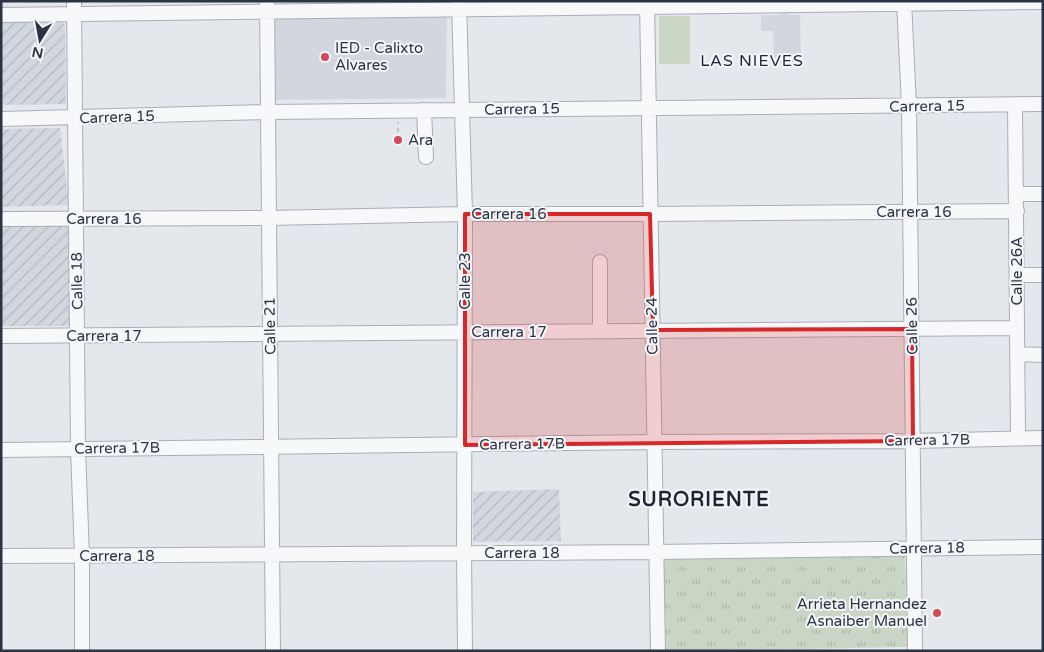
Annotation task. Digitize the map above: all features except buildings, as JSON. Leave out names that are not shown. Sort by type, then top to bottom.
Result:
[{"type":"street","points":[[1,15],[74,8],[1043,2]]},
{"type":"street","name":"Calle 26","points":[[904,3],[909,106],[915,651]]},
{"type":"street","name":"Calle 24","points":[[647,4],[658,651]]},
{"type":"street","name":"Calle 23","points":[[459,5],[465,214],[465,651]]},
{"type":"street","name":"Calle 21","points":[[268,6],[268,218],[274,555],[273,651]]},
{"type":"street","name":"Calle 18","points":[[74,8],[82,651]]},
{"type":"street","name":"Carrera 15","points":[[1,119],[268,112],[1043,104]]},
{"type":"street","name":"Calle 26A","points":[[1016,105],[1018,438]]},
{"type":"street","points":[[424,110],[426,157]]},
{"type":"street","points":[[1017,194],[1043,194]]},
{"type":"street","name":"Carrera 16","points":[[1,219],[268,218],[465,214],[1017,212]]},
{"type":"street","points":[[600,262],[600,332]]},
{"type":"street","points":[[1017,275],[1043,275]]},
{"type":"street","name":"Carrera 17","points":[[1,336],[1016,328]]},
{"type":"street","points":[[1017,354],[1043,355]]},
{"type":"street","name":"Carrera 17B","points":[[1,450],[655,442],[913,441],[1043,438]]},
{"type":"street","name":"Carrera 18","points":[[1,556],[655,552],[1043,547]]},
{"type":"highlighted area","points":[[465,214],[650,214],[653,330],[912,329],[913,441],[465,445]]},
{"type":"shaded area","points":[[781,8],[789,8],[789,15],[800,15],[801,63],[774,63],[773,31],[761,31],[761,15],[781,15]]},
{"type":"shaded area","points":[[447,14],[446,98],[274,100],[273,15]]},
{"type":"shaded area","points":[[56,17],[65,25],[66,104],[1,105],[1,19]]},
{"type":"shaded area","points":[[60,128],[69,205],[1,207],[1,129]]},
{"type":"shaded area","points":[[69,225],[69,326],[1,326],[1,226]]},
{"type":"shaded area","points":[[559,489],[561,541],[473,542],[473,492]]},
{"type":"green space","points":[[659,16],[690,16],[690,64],[659,64]]},
{"type":"green space","points":[[905,554],[907,647],[666,651],[664,558]]},
{"type":"place","name":"IED - Calixto Alvares","points":[[325,57]]},
{"type":"place","name":"Ara","points":[[398,140]]},
{"type":"place","name":"Arrieta Hernandez Asnaiber Manuel","points":[[937,613]]},
{"type":"district","name":"LAS NIEVES","points":[[752,61]]},
{"type":"district","name":"SURORIENTE","points":[[699,500]]}]
